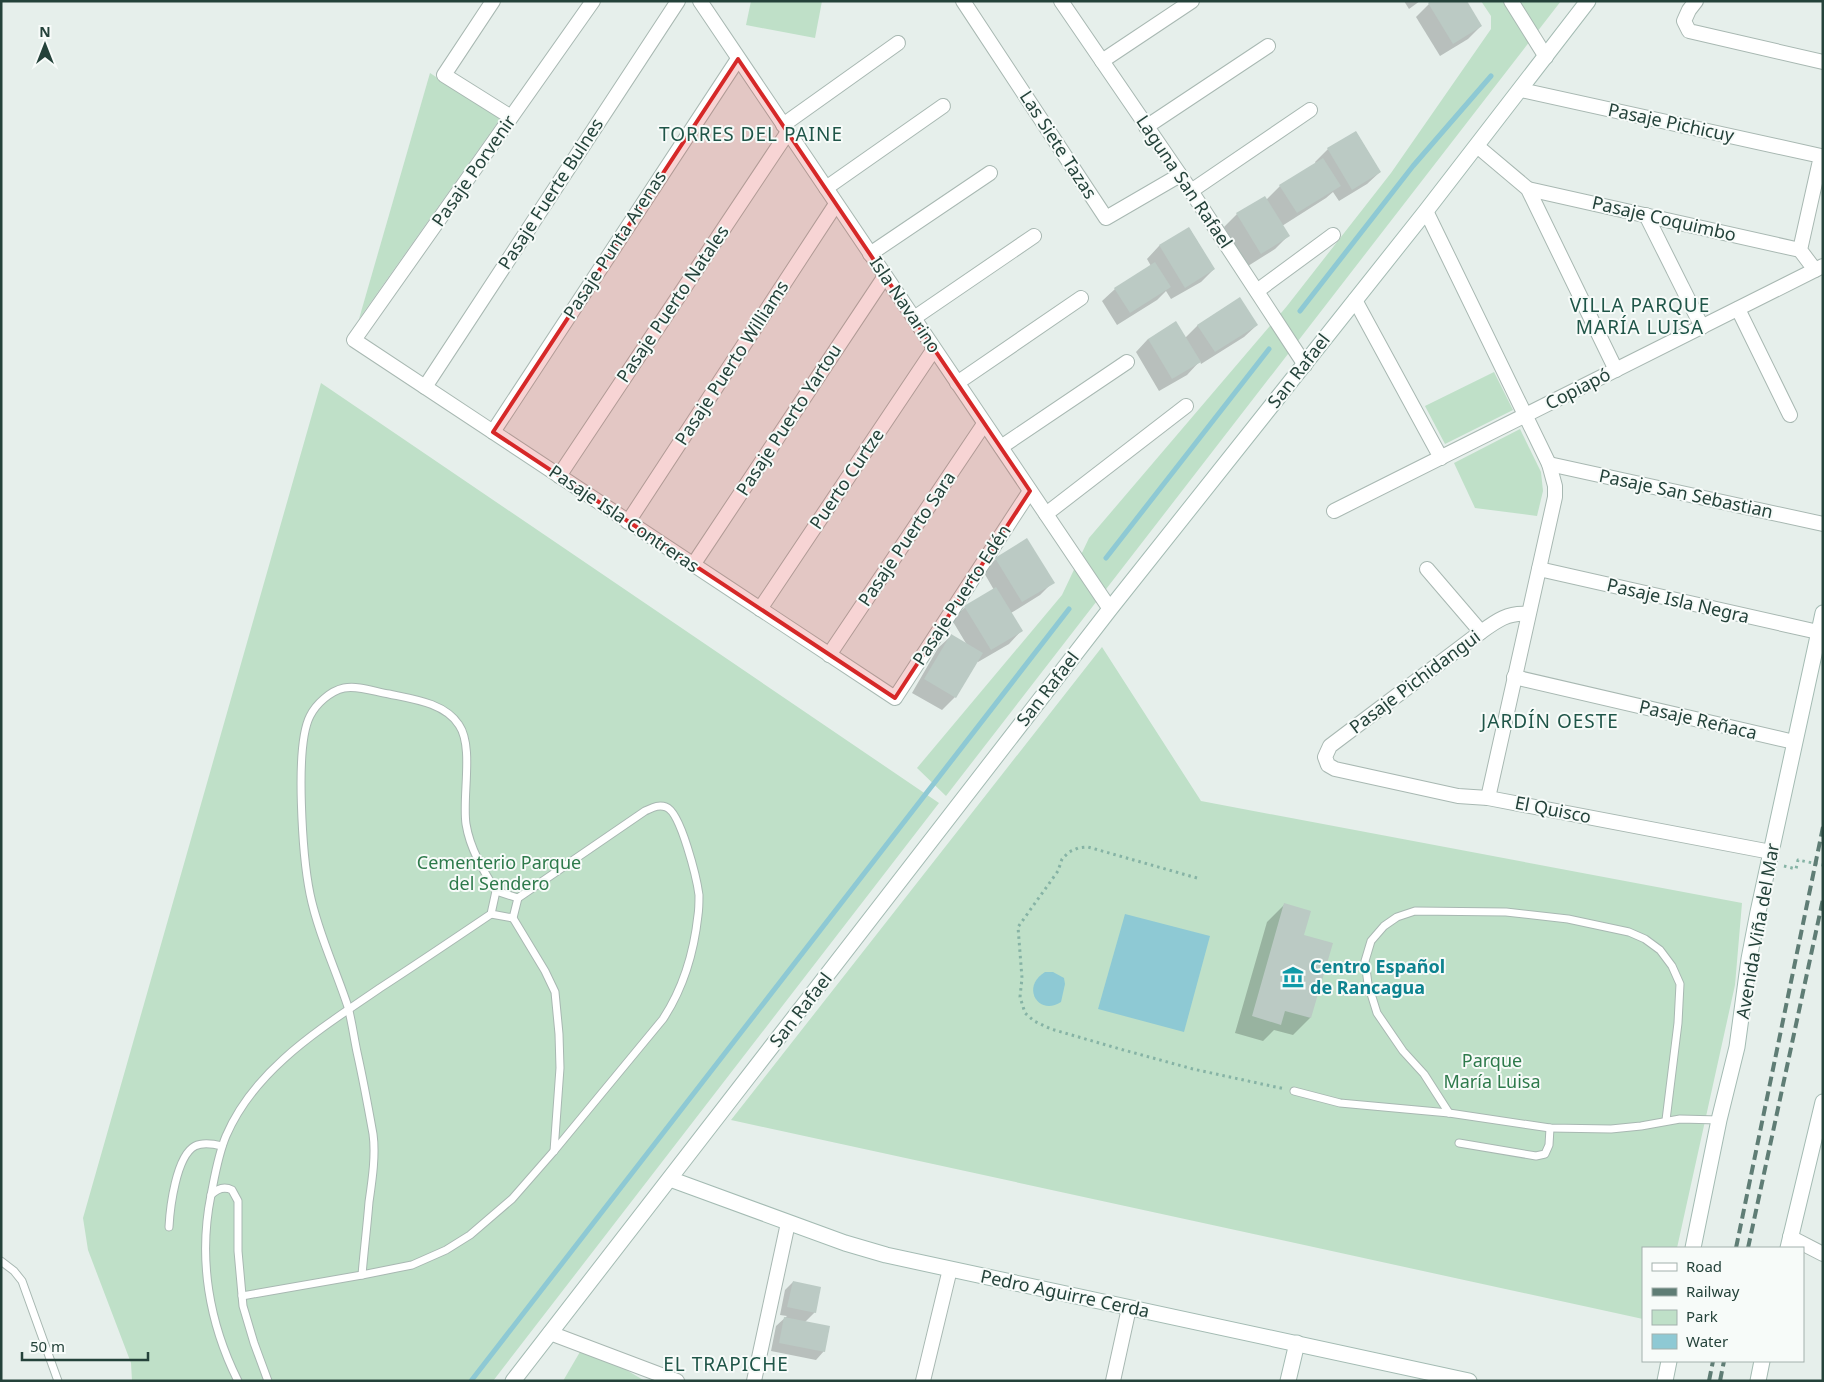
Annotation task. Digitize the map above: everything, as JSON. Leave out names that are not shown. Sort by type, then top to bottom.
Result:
[{"type":"street","points":[[493,1],[444,74],[511,117]]},
{"type":"street","name":"Pasaje Porvenir","points":[[354,340],[593,1]]},
{"type":"street","name":"Pasaje Fuerte Bulnes","points":[[425,387],[678,1]]},
{"type":"street","name":"Isla Navarino","points":[[700,1],[1110,609]]},
{"type":"street","name":"Las Siete Tazas","points":[[963,1],[1106,218],[1180,175]]},
{"type":"street","name":"Laguna San Rafael","points":[[1061,1],[1191,191],[1305,364]]},
{"type":"street","points":[[1102,61],[1192,1]]},
{"type":"street","points":[[1511,1],[1546,57]]},
{"type":"street","name":"San Rafael","points":[[513,1381],[1110,609],[1426,211],[1588,1]]},
{"type":"street","points":[[1696,1],[1684,21],[1689,31],[1823,62]]},
{"type":"street","points":[[786,128],[898,44]]},
{"type":"street","points":[[1146,127],[1268,46]]},
{"type":"street","name":"Pasaje Punta Arenas","points":[[493,432],[738,59]]},
{"type":"street","name":"Pasaje Pichicuy","points":[[1521,90],[1820,156],[1800,250]]},
{"type":"street","points":[[826,188],[943,106]]},
{"type":"street","points":[[1191,191],[1310,110]]},
{"type":"street","name":"Pasaje Puerto Natales","points":[[559,476],[786,128]]},
{"type":"street","points":[[1477,146],[1528,189],[1616,370]]},
{"type":"street","points":[[870,254],[990,172]]},
{"type":"street","name":"Pasaje Coquimbo","points":[[1528,189],[1800,250]]},
{"type":"street","name":"Pasaje Puerto Williams","points":[[628,522],[836,204]]},
{"type":"street","points":[[1426,211],[1548,464],[1555,486],[1555,497],[1488,798]]},
{"type":"street","points":[[1646,215],[1702,327]]},
{"type":"street","points":[[1257,291],[1333,235]]},
{"type":"street","points":[[914,318],[1034,236]]},
{"type":"street","points":[[1800,250],[1819,268]]},
{"type":"street","name":"Copiapó","points":[[1334,512],[1819,268]]},
{"type":"street","name":"Pasaje Puerto Yartou","points":[[693,565],[885,276]]},
{"type":"street","points":[[957,383],[1081,298]]},
{"type":"street","points":[[1355,300],[1441,458]]},
{"type":"street","points":[[1738,309],[1790,415]]},
{"type":"street","name":"Pasaje Isla Contreras","points":[[354,340],[895,698]]},
{"type":"street","name":"Puerto Curtze","points":[[760,610],[934,349]]},
{"type":"street","points":[[1000,447],[1127,362]]},
{"type":"street","points":[[1046,514],[1186,406]]},
{"type":"street","name":"Pasaje Puerto Sara","points":[[829,654],[984,424]]},
{"type":"street","name":"Pasaje San Sebastian","points":[[1548,464],[1823,524]]},
{"type":"street","name":"Pasaje Puerto Edén","points":[[895,698],[1030,491]]},
{"type":"street","points":[[1427,569],[1481,632]]},
{"type":"street","name":"Pasaje Isla Negra","points":[[1538,569],[1818,632]]},
{"type":"street","name":"Pasaje Pichidangui","points":[[1335,769],[1331,768],[1326,761],[1326,753],[1330,746],[1481,632],[1507,616],[1520,613],[1528,614]]},
{"type":"street","name":"Avenida Viña del Mar","points":[[1693,1247],[1719,1120],[1737,1047],[1749,958],[1769,858],[1823,613]]},
{"type":"street","name":"Pasaje Reñaca","points":[[1514,677],[1794,742]]},
{"type":"street","name":"El Quisco","points":[[1335,769],[1458,796],[1488,798],[1769,858]]},
{"type":"street","points":[[1803,1247],[1789,1242],[1823,1102]]},
{"type":"street","name":"Pedro Aguirre Cerda","points":[[670,1178],[862,1249],[950,1270],[1468,1381]]},
{"type":"street","points":[[754,1381],[788,1223]]},
{"type":"street","points":[[1804,1247],[1823,1254]]},
{"type":"street","points":[[923,1381],[950,1270]]},
{"type":"street","points":[[1113,1381],[1130,1308]]},
{"type":"street","points":[[550,1333],[677,1381]]},
{"type":"street","points":[[1288,1381],[1296,1343]]},
{"type":"street","points":[[1665,1381],[1670,1362]]},
{"type":"street","points":[[1758,1381],[1762,1362]]},
{"type":"lane","points":[[362,1275],[372,1179],[373,1137],[349,1010],[310,896],[304,854],[302,793],[304,737],[310,716],[327,696],[342,689],[357,688],[425,703],[453,717],[464,733],[466,744],[464,800],[467,831],[479,863],[496,891],[518,898]]},
{"type":"lane","points":[[242,1296],[412,1265],[430,1258],[459,1243],[499,1212],[554,1151],[646,1040],[675,1000],[692,954],[699,896],[691,859],[674,815],[668,807],[657,806],[644,811],[518,898],[513,918],[545,971],[555,992],[560,1068],[554,1151]]},
{"type":"lane","points":[[238,1381],[216,1326],[208,1295],[205,1248],[210,1195],[225,1136],[240,1109],[264,1078],[292,1052],[349,1010],[491,914],[496,891]]},
{"type":"lane","points":[[1449,1113],[1424,1074],[1403,1051],[1377,1013],[1368,984],[1365,961],[1371,941],[1384,926],[1397,917],[1415,911],[1506,912],[1568,919],[1629,932],[1645,939],[1660,950],[1672,966],[1680,984],[1678,1023],[1666,1120]]},
{"type":"lane","points":[[491,914],[513,918]]},
{"type":"lane","points":[[1294,1091],[1340,1103],[1449,1113],[1550,1128],[1611,1129],[1641,1126],[1666,1120],[1719,1120]]},
{"type":"lane","points":[[1459,1143],[1536,1156],[1545,1154],[1550,1128]]},
{"type":"lane","points":[[169,1227],[173,1193],[190,1149],[201,1144],[222,1146]]},
{"type":"lane","points":[[210,1195],[219,1189],[225,1188],[232,1190],[237,1196],[238,1251],[242,1296],[248,1326],[268,1381]]},
{"type":"lane","points":[[1,1261],[14,1271],[22,1281],[58,1381]]},
{"type":"path","points":[[1197,878],[1088,847],[1078,848],[1069,852],[1062,859],[1058,871],[1018,928],[1022,978],[1020,997],[1025,1013],[1034,1021],[1051,1029],[1192,1069],[1294,1091]]},
{"type":"path","points":[[1769,858],[1796,869],[1798,860],[1823,865]]},
{"type":"highlighted area","points":[[738,59],[1030,491],[895,698],[493,432]]},
{"type":"green space","points":[[751,1],[822,1],[815,38],[746,25]]},
{"type":"green space","points":[[1481,1],[1561,1],[946,796],[917,768],[1062,595],[1089,538],[1287,306],[1391,173],[1491,29],[1491,16]]},
{"type":"green space","points":[[430,73],[500,119],[359,319]]},
{"type":"green space","points":[[1494,372],[1513,410],[1445,444],[1425,406]]},
{"type":"green space","name":"Cementerio Parque del Sendero","points":[[321,383],[939,803],[493,1381],[132,1381],[131,1363],[88,1250],[83,1218]]},
{"type":"green space","points":[[1520,429],[1541,472],[1543,491],[1537,516],[1475,508],[1454,463]]},
{"type":"green space","name":"Parque María Luisa","points":[[1102,647],[1201,801],[1742,903],[1735,985],[1677,1247],[1642,1247],[1642,1319],[731,1120]]},
{"type":"green space","points":[[584,1345],[645,1381],[563,1381]]},
{"type":"water","points":[[1125,914],[1210,936],[1184,1032],[1098,1009]]},
{"type":"water","points":[[1045,972],[1053,972],[1064,978],[1065,984],[1061,1002],[1053,1006],[1046,1006],[1040,1003],[1035,998],[1033,992],[1038,978]]},
{"type":"building","points":[[1431,1],[1467,1],[1482,26],[1453,44],[1428,3]]},
{"type":"building","points":[[1356,131],[1381,172],[1352,190],[1327,148]]},
{"type":"building","points":[[1323,158],[1341,186],[1297,213],[1279,185]]},
{"type":"building","points":[[1265,196],[1290,236],[1261,254],[1236,213]]},
{"type":"building","points":[[1189,227],[1215,269],[1185,288],[1159,245]]},
{"type":"building","points":[[1155,262],[1171,287],[1130,313],[1114,288]]},
{"type":"building","points":[[1240,297],[1258,325],[1215,352],[1197,325]]},
{"type":"building","points":[[1176,321],[1201,362],[1172,379],[1148,339]]},
{"type":"building","points":[[1027,538],[1055,583],[1022,602],[995,558]]},
{"type":"building","points":[[996,587],[1023,631],[991,650],[964,606]]},
{"type":"building","points":[[951,634],[983,653],[956,698],[924,679]]},
{"type":"building","name":"Centro Español de Rancagua","points":[[1284,903],[1311,911],[1304,935],[1333,943],[1311,1018],[1285,1011],[1281,1025],[1252,1016]]},
{"type":"building","points":[[793,1281],[821,1287],[816,1313],[787,1307]]},
{"type":"building","points":[[784,1317],[830,1326],[825,1352],[779,1343]]},
{"type":"waterway","points":[[1300,311],[1413,166],[1491,76]]},
{"type":"waterway","points":[[1106,558],[1269,349]]},
{"type":"waterway","points":[[471,1381],[1069,609]]},
{"type":"railway","points":[[1736,1247],[1823,827]]},
{"type":"railway","points":[[1748,1247],[1823,899]]},
{"type":"railway","points":[[1709,1381],[1713,1362]]},
{"type":"railway","points":[[1720,1381],[1724,1362]]},
{"type":"place","name":"Centro Español de Rancagua","points":[[1293,977]]},
{"type":"district","name":"TORRES DEL PAINE","points":[[751,134]]},
{"type":"district","name":"VILLA PARQUE MARÍA LUISA","points":[[1640,316]]},
{"type":"district","name":"JARDÍN OESTE","points":[[1550,721]]},
{"type":"district","name":"EL TRAPICHE","points":[[726,1364]]}]
